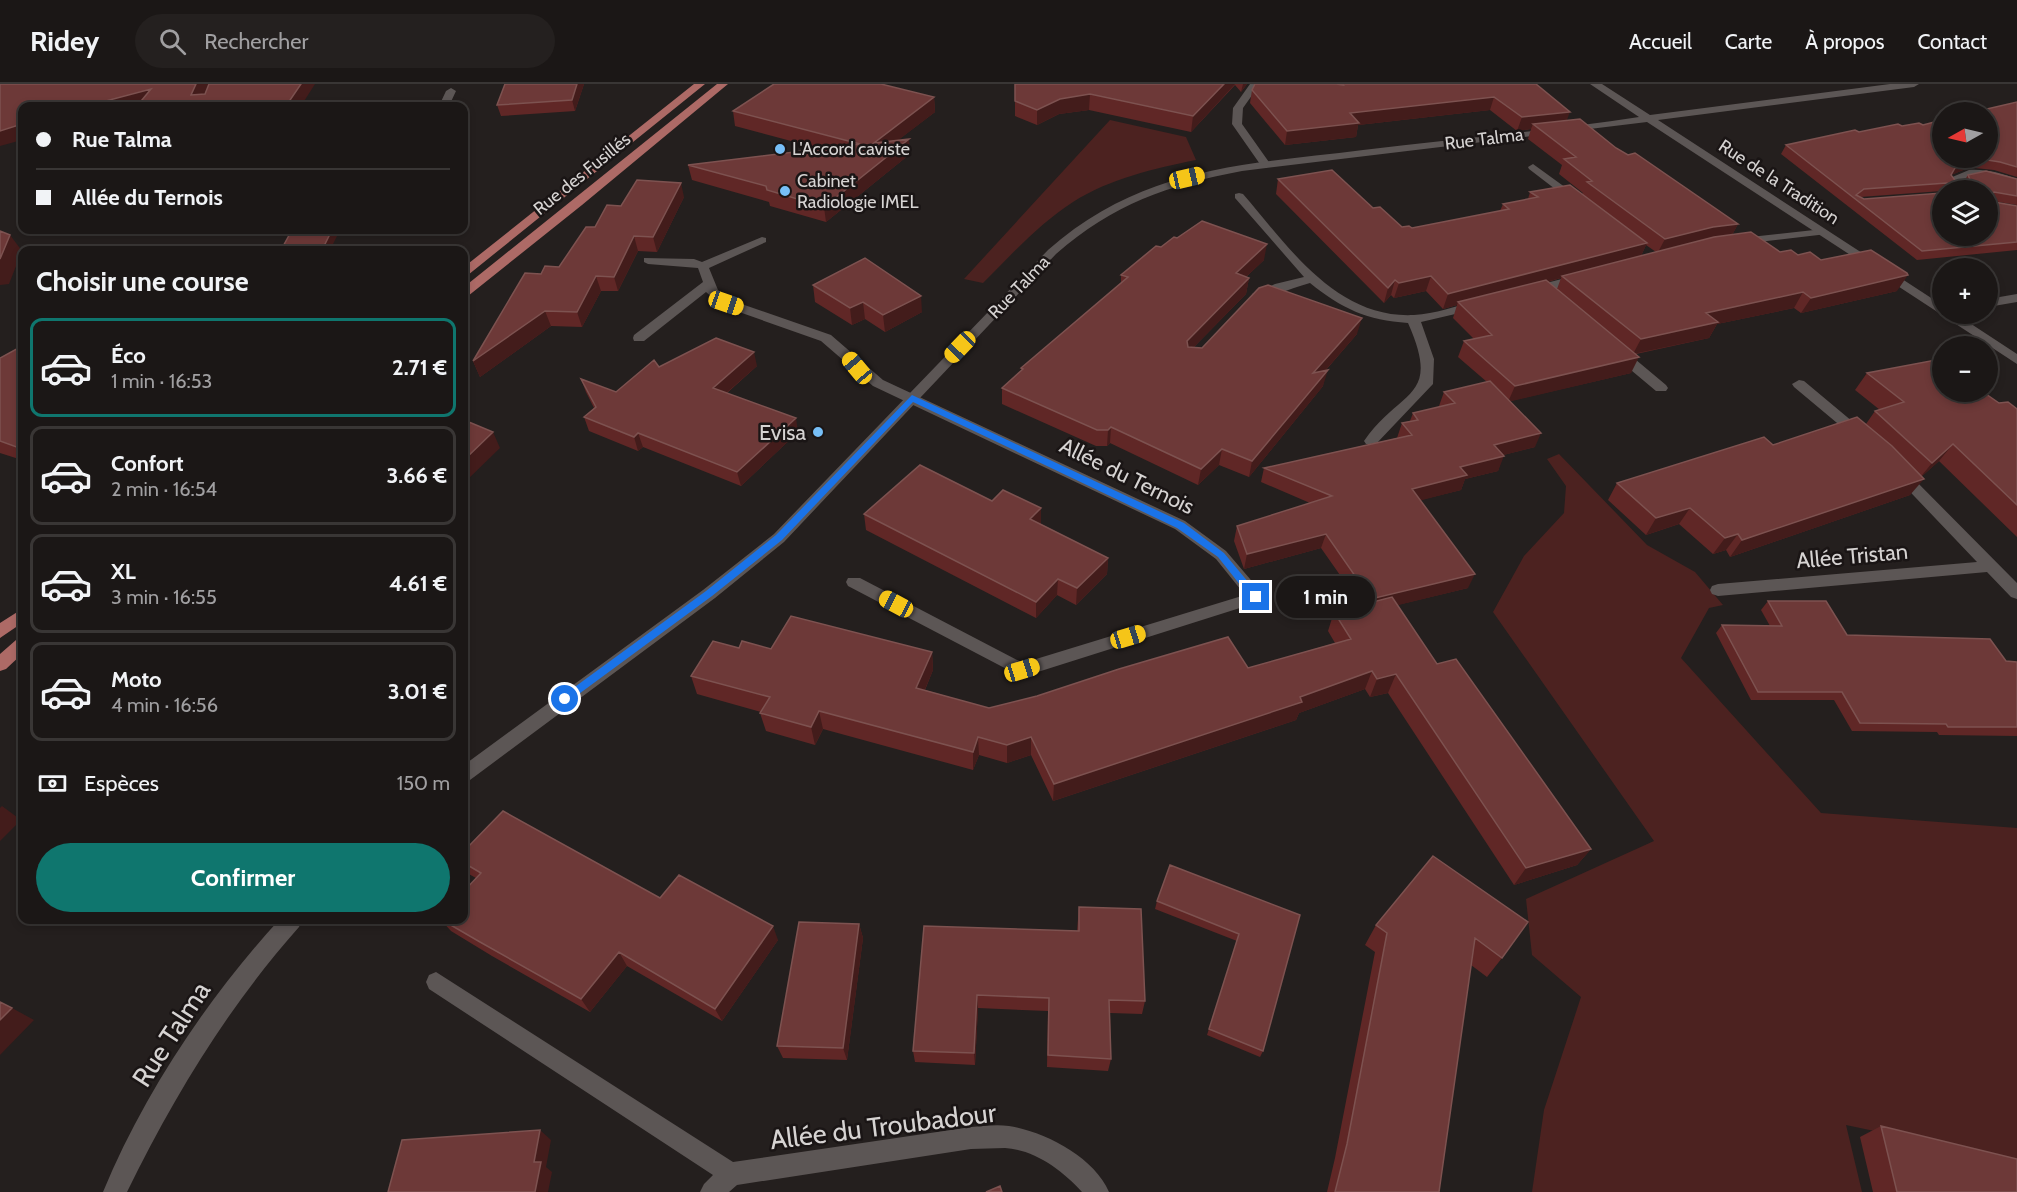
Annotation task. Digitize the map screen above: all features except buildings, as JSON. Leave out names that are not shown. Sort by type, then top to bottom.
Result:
[{"type":"main road","name":"Rue des Fusillés","points":[[468,269],[700,84]]},
{"type":"main road","name":"Rue des Fusillés","points":[[468,290],[579,203],[723,84]]},
{"type":"main road","points":[[0,632],[18,618]]},
{"type":"main road","points":[[0,664],[18,648]]},
{"type":"street","points":[[1256,84],[1238,108],[1237,124],[1266,165]]},
{"type":"street","name":"Rue de la Tradition","points":[[1595,84],[1932,303]]},
{"type":"street","name":"Rue Talma","points":[[468,772],[750,563],[779,538],[1052,252],[1097,215],[1149,190],[1187,178],[1266,165],[1649,119],[1724,107],[1914,84]]},
{"type":"street","points":[[446,102],[451,91]]},
{"type":"street","points":[[1533,167],[1588,210]]},
{"type":"street","points":[[1954,180],[1966,174],[1987,174],[2017,183]]},
{"type":"street","points":[[1239,196],[1312,279],[1328,294],[1359,310],[1399,319],[1413,319],[1487,302]]},
{"type":"street","points":[[1732,242],[1823,232]]},
{"type":"street","points":[[648,260],[694,263],[703,266],[762,240]]},
{"type":"street","points":[[639,338],[708,284],[703,266]]},
{"type":"street","points":[[1520,294],[1546,292],[1597,273]]},
{"type":"street","points":[[1245,304],[1279,287],[1312,279]]},
{"type":"street","name":"Allée du Ternois","points":[[708,284],[712,291],[726,303],[826,338],[866,375],[1180,525],[1221,555],[1256,597],[1022,670],[854,582]]},
{"type":"street","points":[[1998,301],[2017,298]]},
{"type":"street","points":[[1371,441],[1426,384],[1430,374],[1426,347],[1413,319]]},
{"type":"street","points":[[1963,324],[2017,360]]},
{"type":"street","points":[[1606,342],[1661,388]]},
{"type":"street","points":[[1799,384],[1868,443]]},
{"type":"street","points":[[1893,466],[2017,593]]},
{"type":"street","name":"Allée Tristan","points":[[1718,590],[1991,566]]},
{"type":"street","name":"Rue Talma","points":[[115,1192],[145,1129],[183,1062],[226,998],[288,924]]},
{"type":"street","points":[[436,982],[730,1174],[712,1192]]},
{"type":"street","name":"Allée du Troubadour","points":[[730,1174],[970,1138],[1006,1137],[1038,1145],[1065,1160],[1087,1179],[1097,1192]]},
{"type":"shaded area","points":[[1110,120],[1186,137],[1196,160],[1133,175],[1087,194],[1037,230],[983,283],[964,279]]},
{"type":"shaded area","points":[[1559,454],[1647,545],[1695,572],[1723,605],[1709,608],[1681,658],[1821,813],[2017,828],[2017,1192],[2002,1158],[1846,1125],[1862,1192],[1532,1192],[1544,1110],[1581,997],[1532,955],[1526,899],[1654,841],[1493,612],[1524,556],[1564,513],[1566,486],[1547,459]]},
{"type":"place","name":"L'Accord caviste","points":[[780,149]]},
{"type":"place","name":"Cabinet Radiologie IMEL","points":[[785,191]]},
{"type":"place","name":"Evisa","points":[[818,432]]},
{"type":"route","points":[[565,699],[709,594],[779,538],[912,398],[1180,525],[1221,555],[1256,597]]}]
